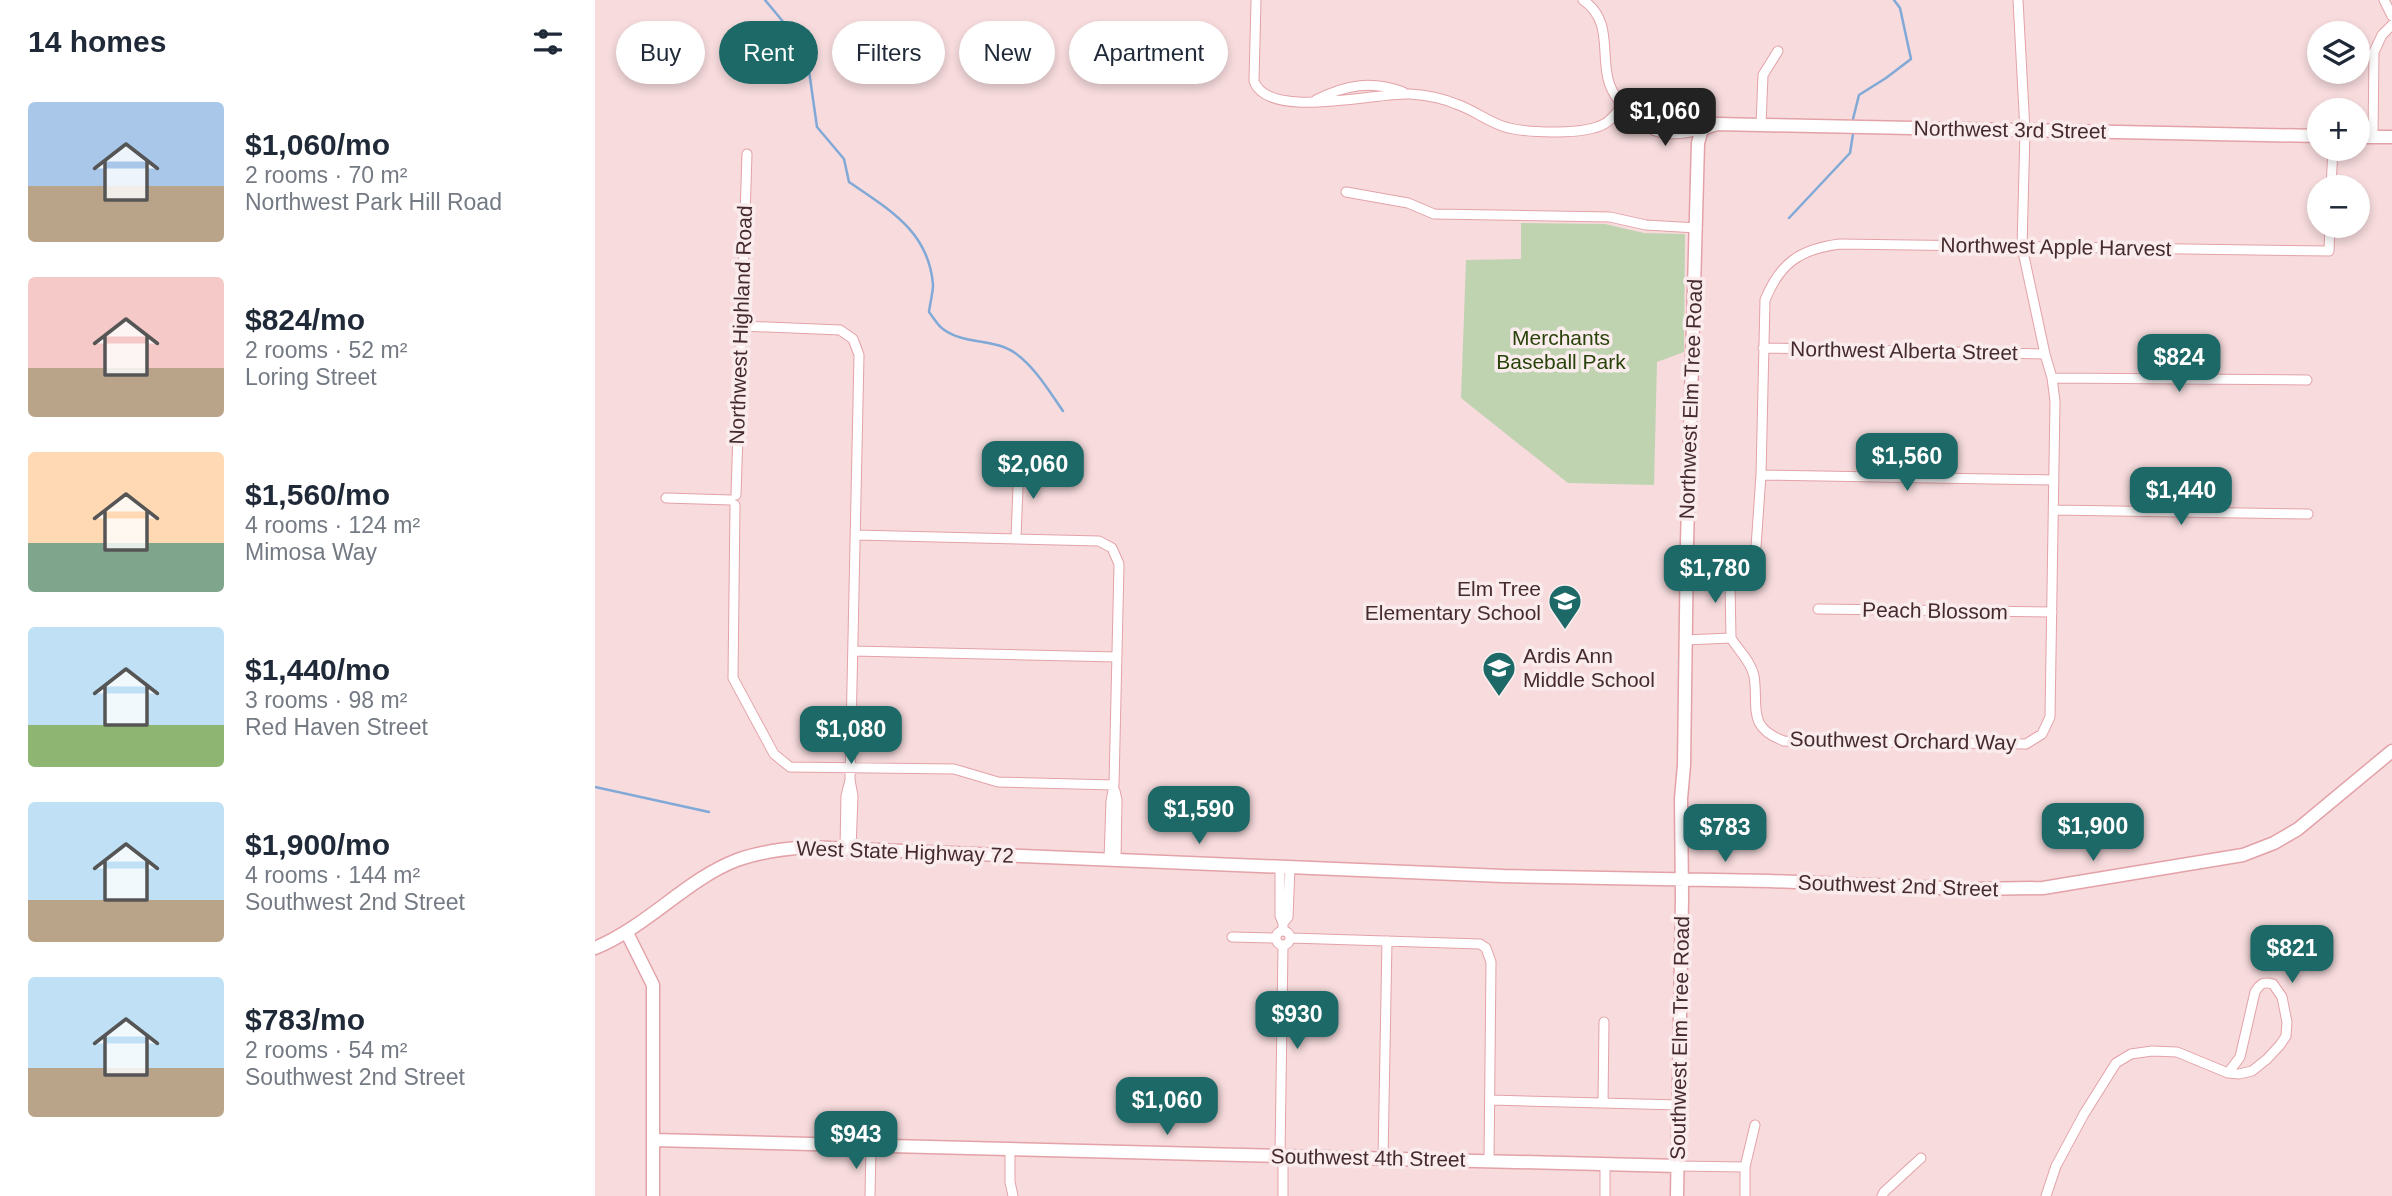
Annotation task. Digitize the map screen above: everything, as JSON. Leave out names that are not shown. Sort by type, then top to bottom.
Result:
[{"type":"street","points":[[1256,0],[1254,81],[1257,90],[1266,97],[1313,101],[1359,100],[1408,94],[1458,104],[1510,128],[1547,131],[1579,131],[1605,124],[1623,106]]},
{"type":"street","points":[[1583,0],[1600,19],[1605,33],[1607,78],[1613,94],[1623,106],[1638,118],[1689,122],[1702,129]]},
{"type":"street","name":"Southwest Orchard Way","points":[[1731,638],[1747,659],[1754,675],[1757,720],[1771,737],[1784,741],[2025,744],[2042,734],[2050,717],[2055,401],[2022,247],[2025,131],[2018,0]]},
{"type":"street","points":[[2384,0],[2392,16]]},
{"type":"street","points":[[2392,25],[2382,35],[2374,52],[2373,137],[2392,137]]},
{"type":"street","points":[[1761,125],[1763,75],[1778,51]]},
{"type":"street","points":[[1313,101],[1342,88],[1366,84],[1385,85],[1408,94]]},
{"type":"street","name":"Northwest 3rd Street","points":[[1702,129],[1717,124],[2307,136]]},
{"type":"street","name":"Northwest Elm Tree Road","points":[[1681,880],[1698,143],[1702,129]]},
{"type":"street","name":"Northwest Highland Road","points":[[747,154],[734,500],[733,678],[773,754],[790,766],[954,769],[997,782],[1114,785]]},
{"type":"street","points":[[1346,191],[1408,203],[1434,214],[1610,217],[1646,225],[1697,228]]},
{"type":"street","name":"Northwest Apple Harvest","points":[[1763,348],[1765,300],[1776,276],[1787,264],[1816,247],[1840,244],[2329,251],[2330,238]]},
{"type":"street","points":[[741,326],[841,330],[853,339],[859,355],[851,768],[853,796],[848,848]]},
{"type":"street","points":[[1685,640],[1731,638],[1730,584],[1733,578],[1749,565],[1756,547],[1761,475],[1763,348]]},
{"type":"street","name":"Northwest Alberta Street","points":[[1763,348],[2045,354]]},
{"type":"street","points":[[2052,378],[2307,380]]},
{"type":"street","points":[[1016,538],[1019,462]]},
{"type":"street","points":[[1761,475],[2054,480]]},
{"type":"street","points":[[666,499],[734,500]]},
{"type":"street","points":[[2054,510],[2308,514]]},
{"type":"street","points":[[856,535],[1099,541],[1112,548],[1119,564],[1114,785],[1117,800],[1113,860]]},
{"type":"street","points":[[1687,581],[1733,578]]},
{"type":"street","name":"Peach Blossom","points":[[1818,609],[2052,612]]},
{"type":"street","points":[[853,651],[1117,657]]},
{"type":"street","name":"Southwest 2nd Street","points":[[1113,860],[2021,889],[2243,855],[2274,844],[2298,829],[2392,751]]},
{"type":"street","name":"West State Highway 72","points":[[595,948],[627,933],[735,860],[765,851],[848,848],[1113,860]]},
{"type":"street","points":[[1283,946],[1289,943],[1280,916],[1285,867]]},
{"type":"street","name":"Southwest Elm Tree Road","points":[[1677,1196],[1681,880]]},
{"type":"street","points":[[1275,938],[1277,934],[1286,931],[1387,941],[1480,944],[1486,948],[1491,962],[1489,1161]]},
{"type":"street","points":[[627,933],[653,985],[653,1196]]},
{"type":"street","points":[[1232,937],[1275,938]]},
{"type":"street","points":[[1275,938],[1278,944],[1283,946]]},
{"type":"street","points":[[1383,1159],[1387,941]]},
{"type":"street","points":[[1283,946],[1280,1156],[1283,1167],[1283,1196]]},
{"type":"street","points":[[2046,1196],[2056,1166],[2116,1063],[2131,1054],[2152,1051],[2178,1052],[2228,1073],[2239,1074],[2252,1070],[2280,1045],[2286,1036],[2286,1012],[2282,997],[2273,984],[2260,984],[2255,992],[2240,1057],[2228,1073]]},
{"type":"street","points":[[1603,1103],[1604,1022]]},
{"type":"street","points":[[1491,1100],[1679,1105]]},
{"type":"street","points":[[1745,1196],[1745,1167],[1755,1125]]},
{"type":"street","name":"Southwest 4th Street","points":[[655,1140],[1745,1167]]},
{"type":"street","points":[[870,1196],[871,1146]]},
{"type":"street","points":[[1010,1149],[1010,1182],[1013,1196]]},
{"type":"street","points":[[1882,1196],[1921,1158]]},
{"type":"street","points":[[1605,1164],[1605,1196]]},
{"type":"green space","name":"Merchants Baseball Park","points":[[1521,223],[1605,224],[1644,233],[1685,234],[1684,352],[1657,362],[1654,485],[1568,483],[1461,398],[1466,260],[1521,259]]},
{"type":"waterway","points":[[765,0],[785,24],[809,71],[817,127],[844,159],[849,182],[892,212],[915,236],[924,250],[933,285],[929,312],[941,328],[951,334],[998,345],[1015,353],[1035,372],[1063,411]]},
{"type":"waterway","points":[[1853,119],[1859,95],[1911,59],[1900,8],[1894,0]]},
{"type":"waterway","points":[[1789,218],[1850,153],[1853,134]]},
{"type":"waterway","points":[[595,787],[709,812]]},
{"type":"place","name":"Elm Tree Elementary School","points":[[1565,631]]},
{"type":"place","name":"Ardis Ann Middle School","points":[[1499,698]]}]
